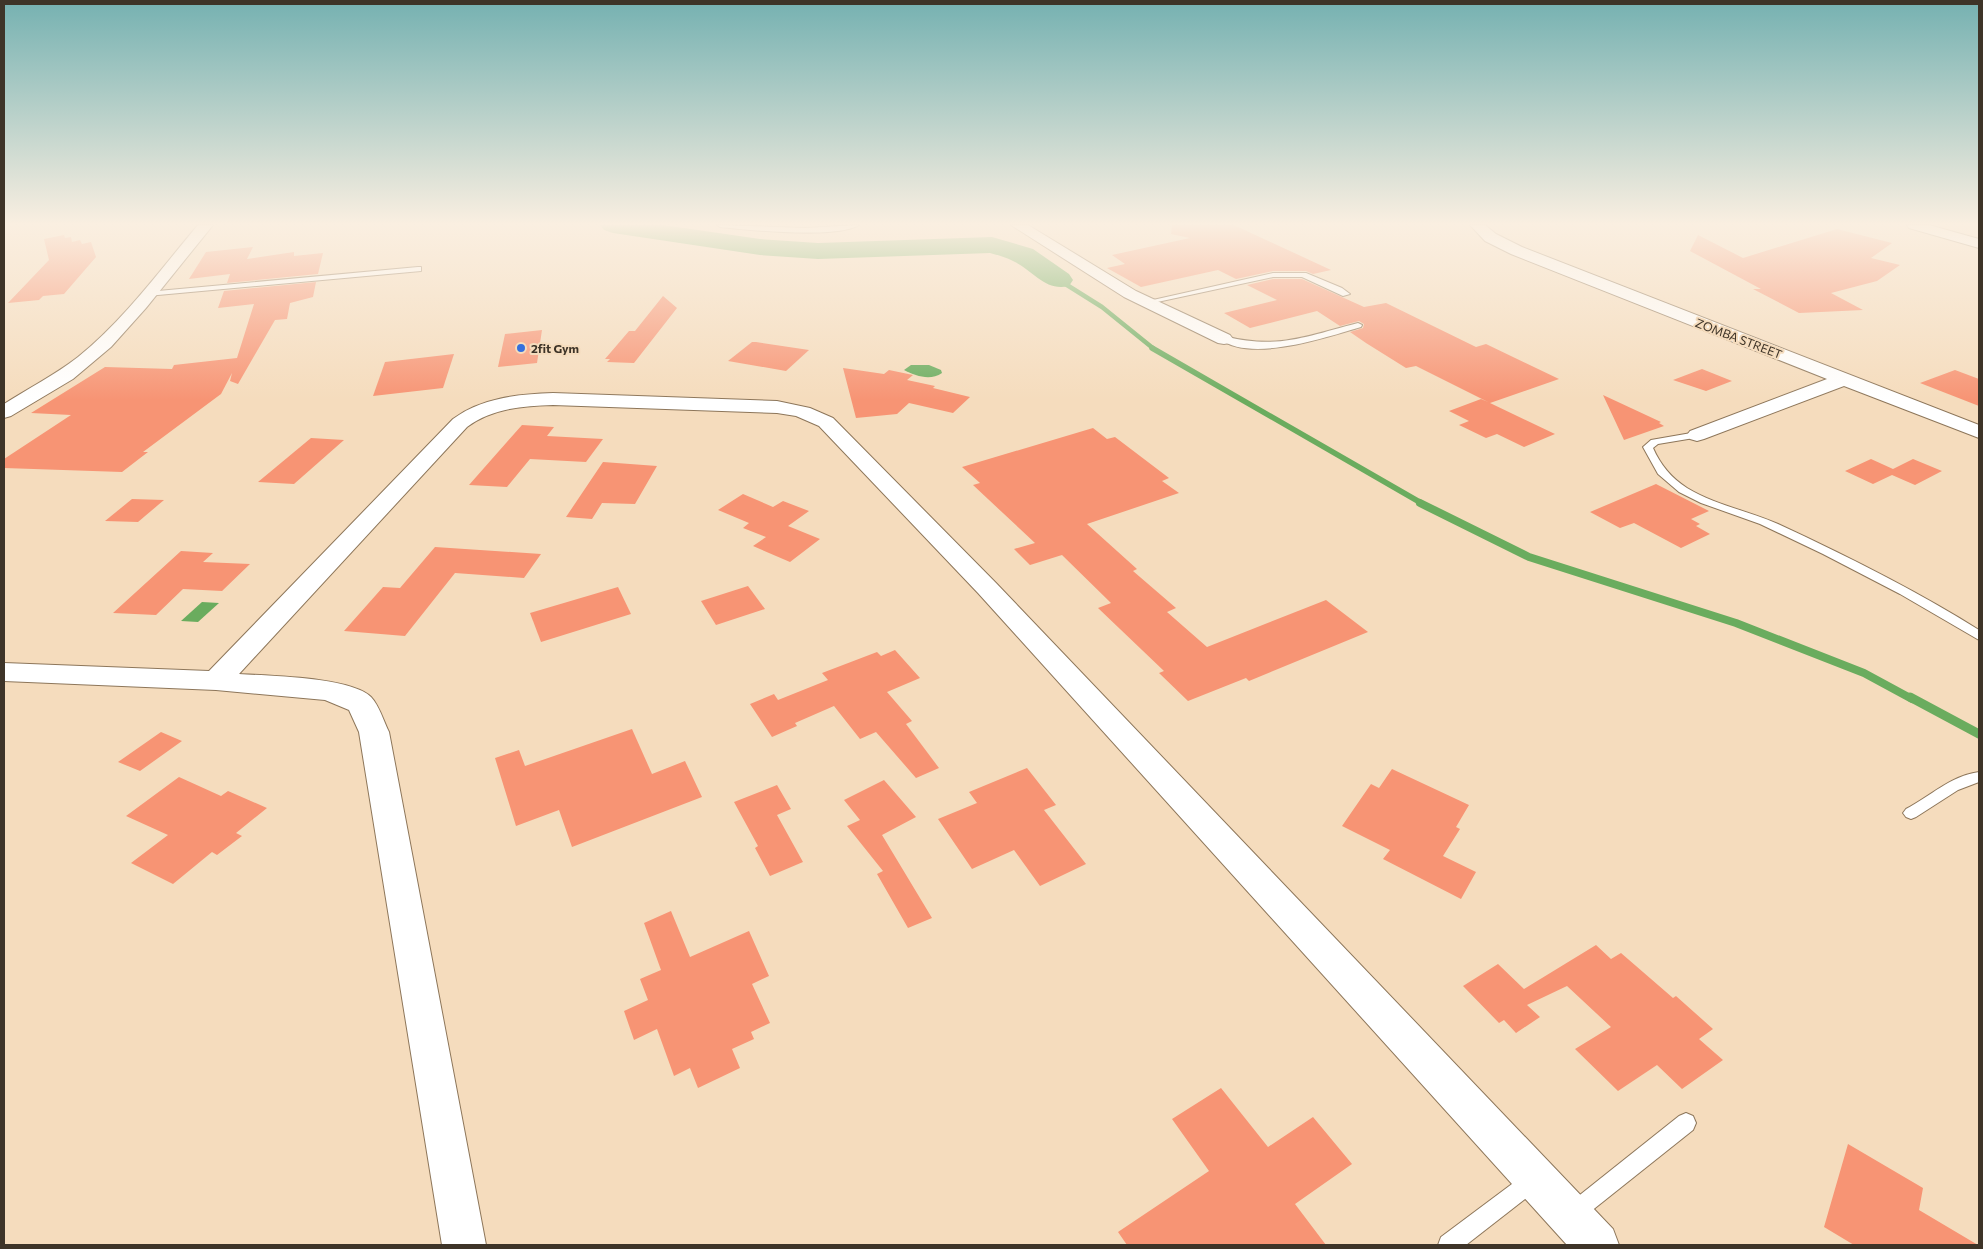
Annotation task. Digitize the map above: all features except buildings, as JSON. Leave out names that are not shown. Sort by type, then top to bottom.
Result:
[{"type":"street","points":[[4,412],[66,374],[90,355],[156,283]]},
{"type":"street","points":[[1114,283],[1130,294],[1224,339]]},
{"type":"street","name":"ZOMBA STREET","points":[[1598,283],[1979,432]]},
{"type":"street","points":[[1697,435],[1845,379]]},
{"type":"street","points":[[216,681],[460,424],[480,412],[508,402],[553,399],[777,407],[815,415],[826,422],[994,596],[1597,1245]]},
{"type":"street","points":[[4,672],[216,681],[325,690],[344,694],[361,704],[374,732],[464,1245]]},
{"type":"lane","points":[[147,294],[263,283]]},
{"type":"lane","points":[[1148,302],[1235,283]]},
{"type":"lane","points":[[1322,283],[1346,294],[1339,290]]},
{"type":"lane","points":[[1224,339],[1240,345],[1279,345],[1314,338],[1358,325]]},
{"type":"lane","points":[[1697,435],[1655,442],[1648,447],[1652,459],[1664,475],[1684,490],[1773,526],[1835,556],[1979,636]]},
{"type":"lane","points":[[1911,813],[1970,777],[1979,777]]},
{"type":"lane","points":[[1570,1216],[1686,1123]]},
{"type":"lane","points":[[1449,1245],[1534,1179]]},
{"type":"shaded area","points":[[911,365],[929,365],[941,370],[942,373],[933,377],[918,376],[904,370]]},
{"type":"shaded area","points":[[202,602],[219,603],[198,622],[181,621]]},
{"type":"waterway","points":[[1064,283],[1102,307],[1154,349]]},
{"type":"waterway","points":[[1152,348],[1423,504]]},
{"type":"waterway","points":[[1420,503],[1529,557],[1736,623],[1864,673],[1912,699]]},
{"type":"waterway","points":[[1910,697],[1979,734]]},
{"type":"place","name":"2fit Gym","points":[[521,348]]}]
